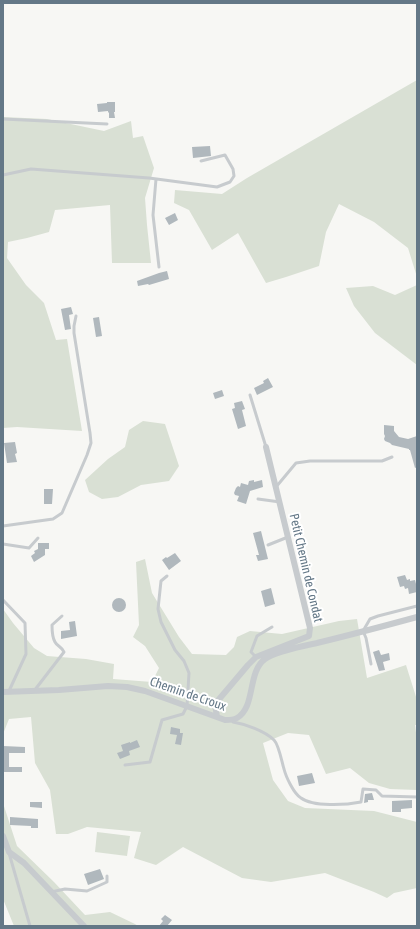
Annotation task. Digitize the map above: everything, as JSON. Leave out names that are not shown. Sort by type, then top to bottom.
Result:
[{"type":"street","name":"Petit Chemin de Condat","points":[[217,717],[215,704],[256,657],[309,636],[310,628],[266,447]]},
{"type":"street","name":"Chemin de Croux","points":[[6,692],[108,686],[127,687],[145,691],[225,720],[236,719],[244,713],[252,683],[258,668],[264,660],[275,654],[417,617]]},
{"type":"street","points":[[3,836],[9,852],[24,863],[84,926]]},
{"type":"lane","points":[[3,119],[107,124]]},
{"type":"lane","points":[[3,175],[31,169],[156,179],[217,187],[230,182],[234,176],[233,169],[225,155],[201,161]]},
{"type":"lane","points":[[156,179],[153,215],[159,267]]},
{"type":"lane","points":[[3,526],[53,519],[62,513],[87,455],[91,443],[74,333],[76,316]]},
{"type":"lane","points":[[250,396],[266,447]]},
{"type":"lane","points":[[276,487],[296,464],[310,461],[382,461],[392,457]]},
{"type":"lane","points":[[258,499],[280,502]]},
{"type":"lane","points":[[3,544],[29,548],[38,538]]},
{"type":"lane","points":[[268,545],[288,538]]},
{"type":"lane","points":[[125,765],[150,762],[162,720],[183,714],[187,706],[189,673],[167,635],[161,622],[158,609],[161,581],[167,576]]},
{"type":"lane","points":[[3,600],[25,623],[26,654],[6,692]]},
{"type":"lane","points":[[371,664],[366,638],[363,631],[370,619],[417,606]]},
{"type":"lane","points":[[34,691],[64,652],[55,642],[52,635],[52,625],[62,616]]},
{"type":"lane","points":[[256,657],[251,652],[257,636],[272,628]]},
{"type":"lane","points":[[225,720],[244,724],[264,733],[275,741],[284,772],[290,784],[300,798],[314,804],[349,804],[361,802],[363,789],[376,790],[382,796],[417,797]]},
{"type":"lane","points":[[9,852],[30,926]]},
{"type":"lane","points":[[51,892],[65,889],[87,891],[107,882],[107,876]]},
{"type":"shaded area","points":[[417,80],[417,277],[408,248],[374,222],[339,204],[326,232],[319,266],[266,283],[238,233],[212,250],[189,210],[174,203],[175,190],[222,194]]},
{"type":"shaded area","points":[[3,117],[47,119],[104,131],[131,121],[133,138],[143,136],[154,168],[145,198],[151,263],[112,263],[110,205],[55,210],[49,232],[8,242],[7,258],[26,285],[44,303],[56,340],[67,339],[82,431],[17,427],[3,428]]},
{"type":"shaded area","points":[[417,285],[417,365],[375,333],[354,306],[346,288],[373,286],[395,295]]},
{"type":"shaded area","points":[[143,421],[165,424],[179,466],[169,481],[141,485],[118,497],[102,499],[89,492],[85,480],[108,459],[125,447],[129,430]]},
{"type":"shaded area","points":[[145,559],[152,593],[179,637],[192,654],[226,655],[234,647],[237,637],[250,631],[282,634],[339,621],[357,619],[367,678],[406,665],[417,700],[417,725],[415,725],[417,740],[417,790],[390,789],[369,783],[350,768],[326,774],[309,735],[288,733],[263,743],[273,780],[288,801],[305,808],[374,811],[417,822],[417,888],[394,893],[387,898],[325,873],[271,882],[242,878],[183,847],[156,865],[134,858],[141,832],[87,827],[68,834],[56,834],[50,790],[35,763],[31,717],[9,719],[3,734],[3,609],[34,648],[47,656],[86,659],[114,664],[113,679],[152,682],[159,668],[145,646],[133,637],[139,625],[136,562]]},
{"type":"shaded area","points":[[3,803],[17,846],[85,915],[110,912],[138,926],[14,926],[3,899]]},
{"type":"shaded area","points":[[97,832],[130,836],[127,856],[95,852]]},
{"type":"building","points":[[115,102],[115,118],[109,118],[108,111],[98,112],[97,104]]},
{"type":"building","points":[[210,146],[211,156],[193,158],[192,147]]},
{"type":"building","points":[[175,213],[178,220],[169,225],[165,218]]},
{"type":"building","points":[[167,271],[169,279],[149,285],[138,286],[137,281]]},
{"type":"building","points":[[71,307],[73,314],[69,315],[71,329],[65,330],[61,309]]},
{"type":"building","points":[[99,317],[102,336],[96,337],[93,318]]},
{"type":"building","points":[[268,378],[273,387],[257,395],[254,388],[264,383],[263,381]]},
{"type":"building","points":[[222,390],[224,396],[215,399],[213,393]]},
{"type":"building","points":[[242,401],[245,409],[242,410],[246,426],[238,429],[232,409],[235,408],[234,403]]},
{"type":"building","points":[[384,425],[394,426],[394,431],[399,437],[408,439],[417,436],[417,467],[415,468],[409,449],[392,445],[385,441]]},
{"type":"building","points":[[15,442],[17,462],[7,463],[4,443]]},
{"type":"building","points":[[254,480],[254,482],[262,480],[263,487],[250,491],[246,504],[237,501],[239,496],[235,495],[234,493],[236,488],[238,486],[240,487],[241,483],[248,485],[249,481]]},
{"type":"building","points":[[44,489],[53,489],[52,504],[44,504]]},
{"type":"building","points":[[261,531],[268,559],[258,561],[256,555],[259,555],[253,533]]},
{"type":"building","points":[[38,543],[49,543],[49,549],[45,549],[45,555],[34,562],[31,556],[35,553],[34,551],[38,549]]},
{"type":"building","points":[[175,553],[181,561],[169,570],[162,560]]},
{"type":"building","points":[[405,575],[407,580],[415,580],[417,592],[409,594],[408,588],[405,589],[404,586],[400,587],[397,577]]},
{"type":"building","points":[[271,588],[275,604],[265,607],[261,591]]},
{"type":"building","points":[[119,598],[124,600],[126,605],[124,610],[119,612],[114,610],[112,605],[114,600]]},
{"type":"building","points":[[75,621],[77,636],[61,639],[61,631],[70,630],[69,622]]},
{"type":"building","points":[[379,650],[381,655],[389,653],[390,660],[383,662],[385,670],[379,671],[373,652]]},
{"type":"building","points":[[171,727],[180,729],[180,733],[183,733],[181,745],[175,744],[177,735],[170,734]]},
{"type":"building","points":[[137,740],[140,747],[129,751],[130,755],[120,759],[117,753],[123,751],[121,745]]},
{"type":"building","points":[[3,746],[25,747],[25,753],[9,753],[9,767],[22,767],[22,772],[3,772]]},
{"type":"building","points":[[312,773],[315,783],[299,786],[297,776]]},
{"type":"building","points":[[372,793],[374,800],[368,800],[368,802],[364,803],[365,794]]},
{"type":"building","points":[[412,800],[412,808],[401,809],[401,812],[392,812],[392,801]]},
{"type":"building","points":[[30,802],[42,802],[42,808],[30,807]]},
{"type":"building","points":[[10,817],[38,819],[38,828],[31,828],[31,826],[10,825]]},
{"type":"building","points":[[100,869],[104,879],[88,885],[84,874]]},
{"type":"building","points":[[165,915],[172,920],[167,926],[159,926],[163,921],[161,919]]}]
